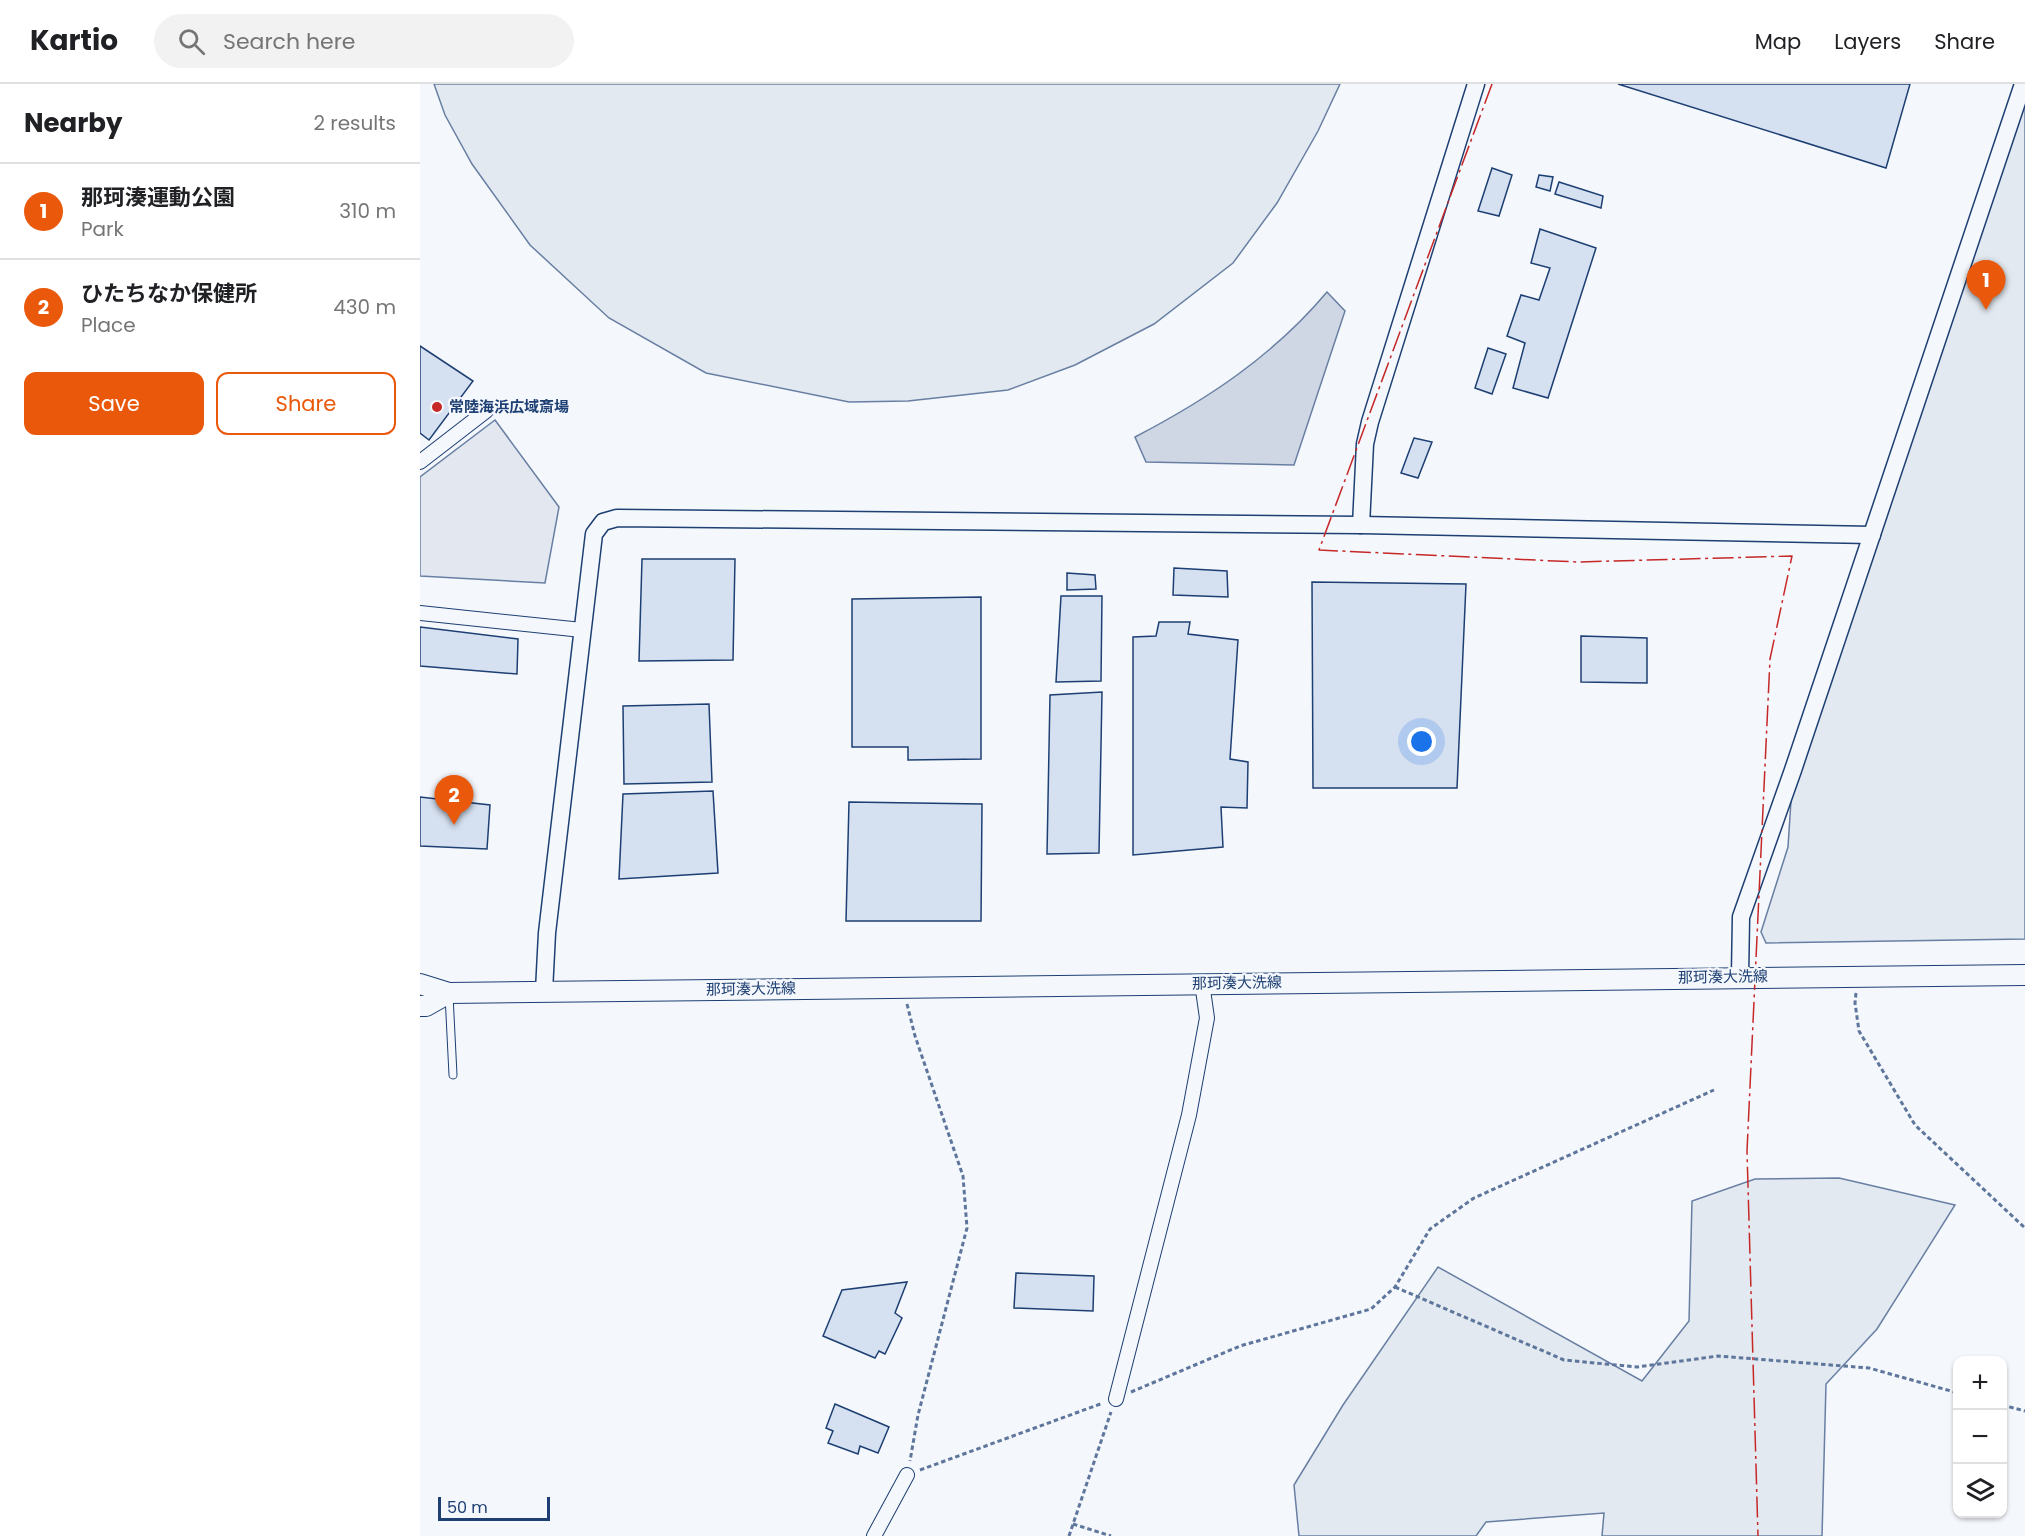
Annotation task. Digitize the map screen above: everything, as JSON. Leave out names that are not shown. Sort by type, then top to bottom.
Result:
[{"type":"main road","name":"那珂湊大洗線","points":[[420,984],[449,993],[1740,976],[2025,975]]},
{"type":"main road","name":"那珂湊大洗線","points":[[420,1006],[426,1006],[449,993]]},
{"type":"street","points":[[1361,525],[1365,444],[1370,422],[1476,84]]},
{"type":"street","points":[[1740,976],[1741,917],[1872,535],[2022,84]]},
{"type":"street","points":[[420,462],[486,411]]},
{"type":"street","points":[[544,992],[547,933],[594,534],[603,522],[617,518],[1361,525],[1872,535]]},
{"type":"street","points":[[420,613],[582,630]]},
{"type":"street","points":[[1116,1398],[1189,1115],[1207,1018],[1202,983]]},
{"type":"street","points":[[874,1536],[907,1475]]},
{"type":"lane","points":[[449,993],[453,1075]]},
{"type":"path","points":[[1857,976],[1855,1003],[1859,1031],[1915,1125],[2025,1228]]},
{"type":"path","points":[[903,987],[915,1036],[963,1176],[967,1228],[918,1415],[907,1475]]},
{"type":"path","points":[[907,1475],[1116,1398],[1240,1346],[1371,1309],[1395,1287],[1430,1229],[1474,1198],[1714,1090]]},
{"type":"path","points":[[1395,1287],[1564,1360],[1637,1367],[1718,1356],[1869,1368],[1953,1392]]},
{"type":"path","points":[[1069,1536],[1116,1398]]},
{"type":"path","points":[[2007,1407],[2025,1412]]},
{"type":"path","points":[[1073,1524],[1111,1536]]},
{"type":"shaded area","points":[[434,84],[1340,84],[1318,131],[1277,203],[1233,263],[1154,324],[1075,365],[1008,390],[908,401],[849,402],[706,373],[609,318],[530,245],[472,164],[445,115]]},
{"type":"shaded area","points":[[2025,84],[2025,939],[1766,943],[1761,932],[1788,847],[1793,770]]},
{"type":"shaded area","points":[[1327,292],[1345,311],[1294,465],[1146,462],[1135,437],[1214,391],[1262,356]]},
{"type":"shaded area","points":[[495,420],[559,507],[545,583],[420,576],[420,477]]},
{"type":"shaded area","points":[[1839,1178],[1955,1205],[1877,1329],[1826,1384],[1822,1536],[1602,1536],[1604,1513],[1486,1522],[1476,1536],[1299,1536],[1294,1485],[1343,1405],[1438,1267],[1642,1381],[1689,1321],[1692,1201],[1755,1179]]},
{"type":"building","points":[[1618,84],[1910,84],[1886,168]]},
{"type":"building","points":[[1492,168],[1512,175],[1499,216],[1478,211]]},
{"type":"building","points":[[1539,175],[1553,177],[1550,191],[1536,187]]},
{"type":"building","points":[[1559,182],[1603,196],[1601,208],[1555,194]]},
{"type":"building","points":[[1540,229],[1596,248],[1548,398],[1513,388],[1525,343],[1507,336],[1521,295],[1539,300],[1550,268],[1531,263]]},
{"type":"building","name":"常陸海浜広域斎場","points":[[420,346],[473,381],[429,440],[420,433]]},
{"type":"building","points":[[1488,348],[1506,354],[1492,394],[1475,388]]},
{"type":"building","points":[[1414,438],[1432,442],[1418,478],[1401,473]]},
{"type":"building","points":[[642,559],[735,559],[733,660],[639,661]]},
{"type":"building","points":[[1174,568],[1227,571],[1228,597],[1173,595]]},
{"type":"building","points":[[1067,573],[1095,575],[1096,589],[1067,590]]},
{"type":"building","points":[[1312,582],[1466,584],[1457,788],[1313,788]]},
{"type":"building","points":[[1061,596],[1102,596],[1101,681],[1056,682]]},
{"type":"building","points":[[981,597],[981,759],[908,760],[908,747],[852,747],[852,599]]},
{"type":"building","points":[[1159,622],[1190,622],[1188,634],[1238,640],[1230,759],[1248,762],[1247,808],[1221,807],[1223,847],[1133,855],[1133,637],[1156,636]]},
{"type":"building","points":[[420,627],[518,639],[517,674],[420,666]]},
{"type":"building","points":[[1581,636],[1647,638],[1647,683],[1581,682]]},
{"type":"building","points":[[1102,692],[1099,853],[1047,854],[1050,695]]},
{"type":"building","points":[[709,704],[712,782],[624,784],[623,706]]},
{"type":"building","points":[[713,791],[718,873],[619,879],[623,794]]},
{"type":"building","points":[[420,797],[490,805],[487,849],[420,846]]},
{"type":"building","points":[[849,802],[982,804],[981,921],[846,921]]},
{"type":"building","points":[[1016,1273],[1094,1276],[1093,1311],[1014,1308]]},
{"type":"building","points":[[907,1282],[895,1313],[902,1318],[885,1354],[879,1351],[875,1358],[823,1336],[842,1290]]},
{"type":"building","points":[[835,1404],[889,1427],[878,1453],[860,1446],[858,1454],[828,1443],[833,1431],[826,1428]]},
{"type":"power","points":[[1492,84],[1319,550],[1577,562],[1792,556],[1770,659],[1747,1151],[1758,1536]]},
{"type":"place","name":"那珂湊運動公園","points":[[1986,310]]},
{"type":"place","name":"常陸海浜広域斎場","points":[[437,407]]},
{"type":"place","name":"ひたちなか保健所","points":[[454,825]]}]
